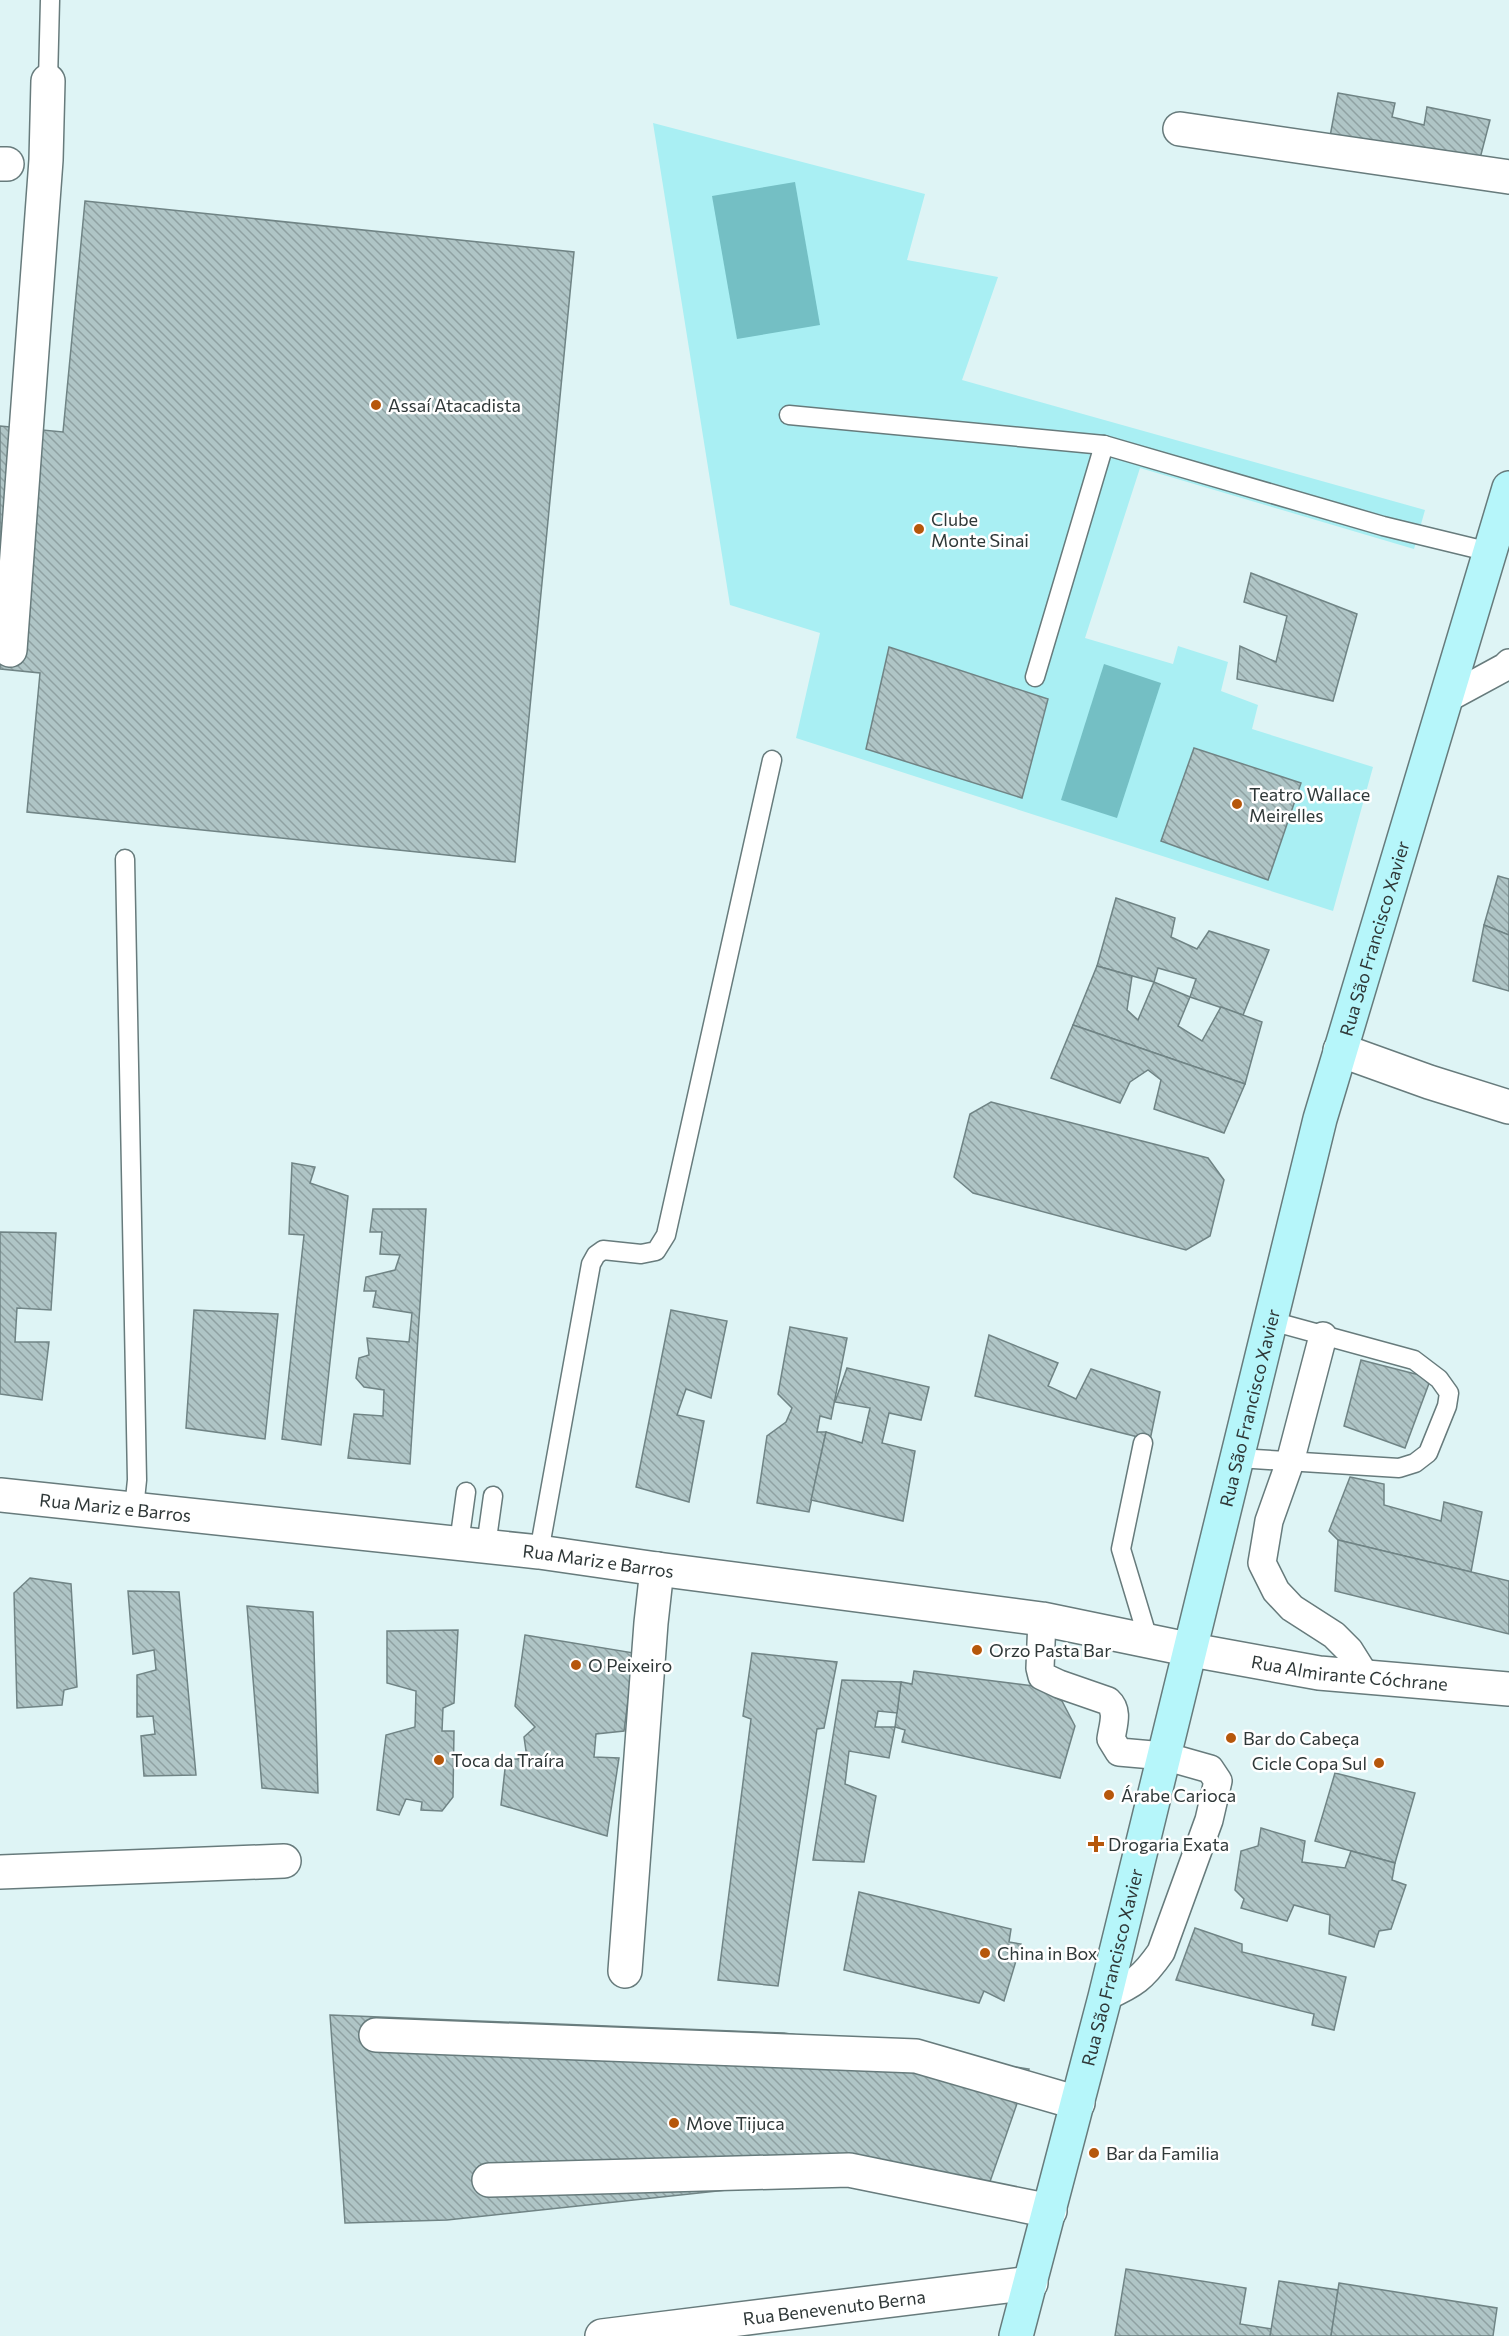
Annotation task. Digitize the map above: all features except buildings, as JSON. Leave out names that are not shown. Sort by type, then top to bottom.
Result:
[{"type":"main road","name":"Rua São Francisco Xavier","points":[[1016,2336],[1105,1998],[1192,1650],[1320,1119],[1448,698],[1509,488]]},
{"type":"street","points":[[10,650],[46,160],[48,81]]},
{"type":"street","points":[[1180,129],[1509,177]]},
{"type":"street","points":[[1448,698],[1509,663]]},
{"type":"street","points":[[1341,1050],[1429,1082],[1509,1107]]},
{"type":"street","points":[[1323,1336],[1290,1462],[1269,1521],[1262,1563],[1276,1591],[1292,1608],[1334,1635],[1349,1650],[1366,1677]]},
{"type":"street","name":"Rua Mariz e Barros","points":[[0,1495],[539,1552],[1042,1619],[1192,1650]]},
{"type":"street","points":[[626,1971],[651,1623],[657,1569]]},
{"type":"street","points":[[1042,1619],[1040,1668],[1042,1676],[1108,1701],[1114,1706],[1111,1739],[1119,1752],[1164,1756],[1210,1770],[1218,1780],[1217,1792],[1172,1928],[1161,1952],[1148,1971],[1132,1985],[1105,1998]]},
{"type":"street","name":"Rua Almirante Cóchrane","points":[[1192,1650],[1319,1673],[1509,1689]]},
{"type":"street","points":[[0,1872],[284,1861]]},
{"type":"street","points":[[376,2035],[916,2056],[1078,2103]]},
{"type":"street","points":[[489,2180],[849,2170],[1050,2211]]},
{"type":"street","name":"Rua Benevenuto Berna","points":[[602,2336],[1031,2283]]},
{"type":"lane","points":[[48,81],[50,0]]},
{"type":"lane","points":[[789,415],[1104,445],[1383,526],[1490,552]]},
{"type":"lane","points":[[1035,678],[1104,445]]},
{"type":"lane","points":[[539,1552],[591,1264],[596,1255],[603,1250],[641,1254],[656,1251],[666,1235],[772,759]]},
{"type":"lane","points":[[125,859],[137,1480],[134,1509]]},
{"type":"lane","points":[[1238,1458],[1399,1468],[1415,1463],[1428,1453],[1447,1407],[1449,1393],[1439,1379],[1414,1360],[1271,1321]]},
{"type":"lane","points":[[1143,1443],[1121,1549],[1149,1642]]},
{"type":"lane","points":[[466,1492],[473,1544]]},
{"type":"lane","points":[[473,1544],[493,1496]]},
{"type":"shaded area","name":"Clube Monte Sinai","points":[[653,123],[925,194],[907,260],[998,277],[962,380],[1425,510],[1414,549],[1140,468],[1085,638],[1173,664],[1178,646],[1228,662],[1221,691],[1258,705],[1252,729],[1373,767],[1333,911],[796,738],[820,633],[730,605]]},
{"type":"shaded area","points":[[795,182],[820,325],[737,339],[712,196]]},
{"type":"shaded area","points":[[1104,664],[1161,683],[1117,818],[1061,800]]},
{"type":"place","name":"Assaí Atacadista","points":[[376,405]]},
{"type":"place","name":"Clube Monte Sinai","points":[[919,529]]},
{"type":"place","name":"Teatro Wallace Meirelles","points":[[1237,804]]},
{"type":"place","name":"Orzo Pasta Bar","points":[[977,1650]]},
{"type":"place","name":"O Peixeiro","points":[[576,1665]]},
{"type":"place","name":"Bar do Cabeça","points":[[1231,1738]]},
{"type":"place","name":"Toca da Traíra","points":[[439,1760]]},
{"type":"place","name":"Cicle Copa Sul","points":[[1379,1763]]},
{"type":"place","name":"Árabe Carioca","points":[[1109,1795]]},
{"type":"place","name":"Drogaria Exata","points":[[1096,1844]]},
{"type":"place","name":"China in Box","points":[[985,1953]]},
{"type":"place","name":"Move Tijuca","points":[[674,2123]]},
{"type":"place","name":"Bar da Familia","points":[[1094,2153]]}]
